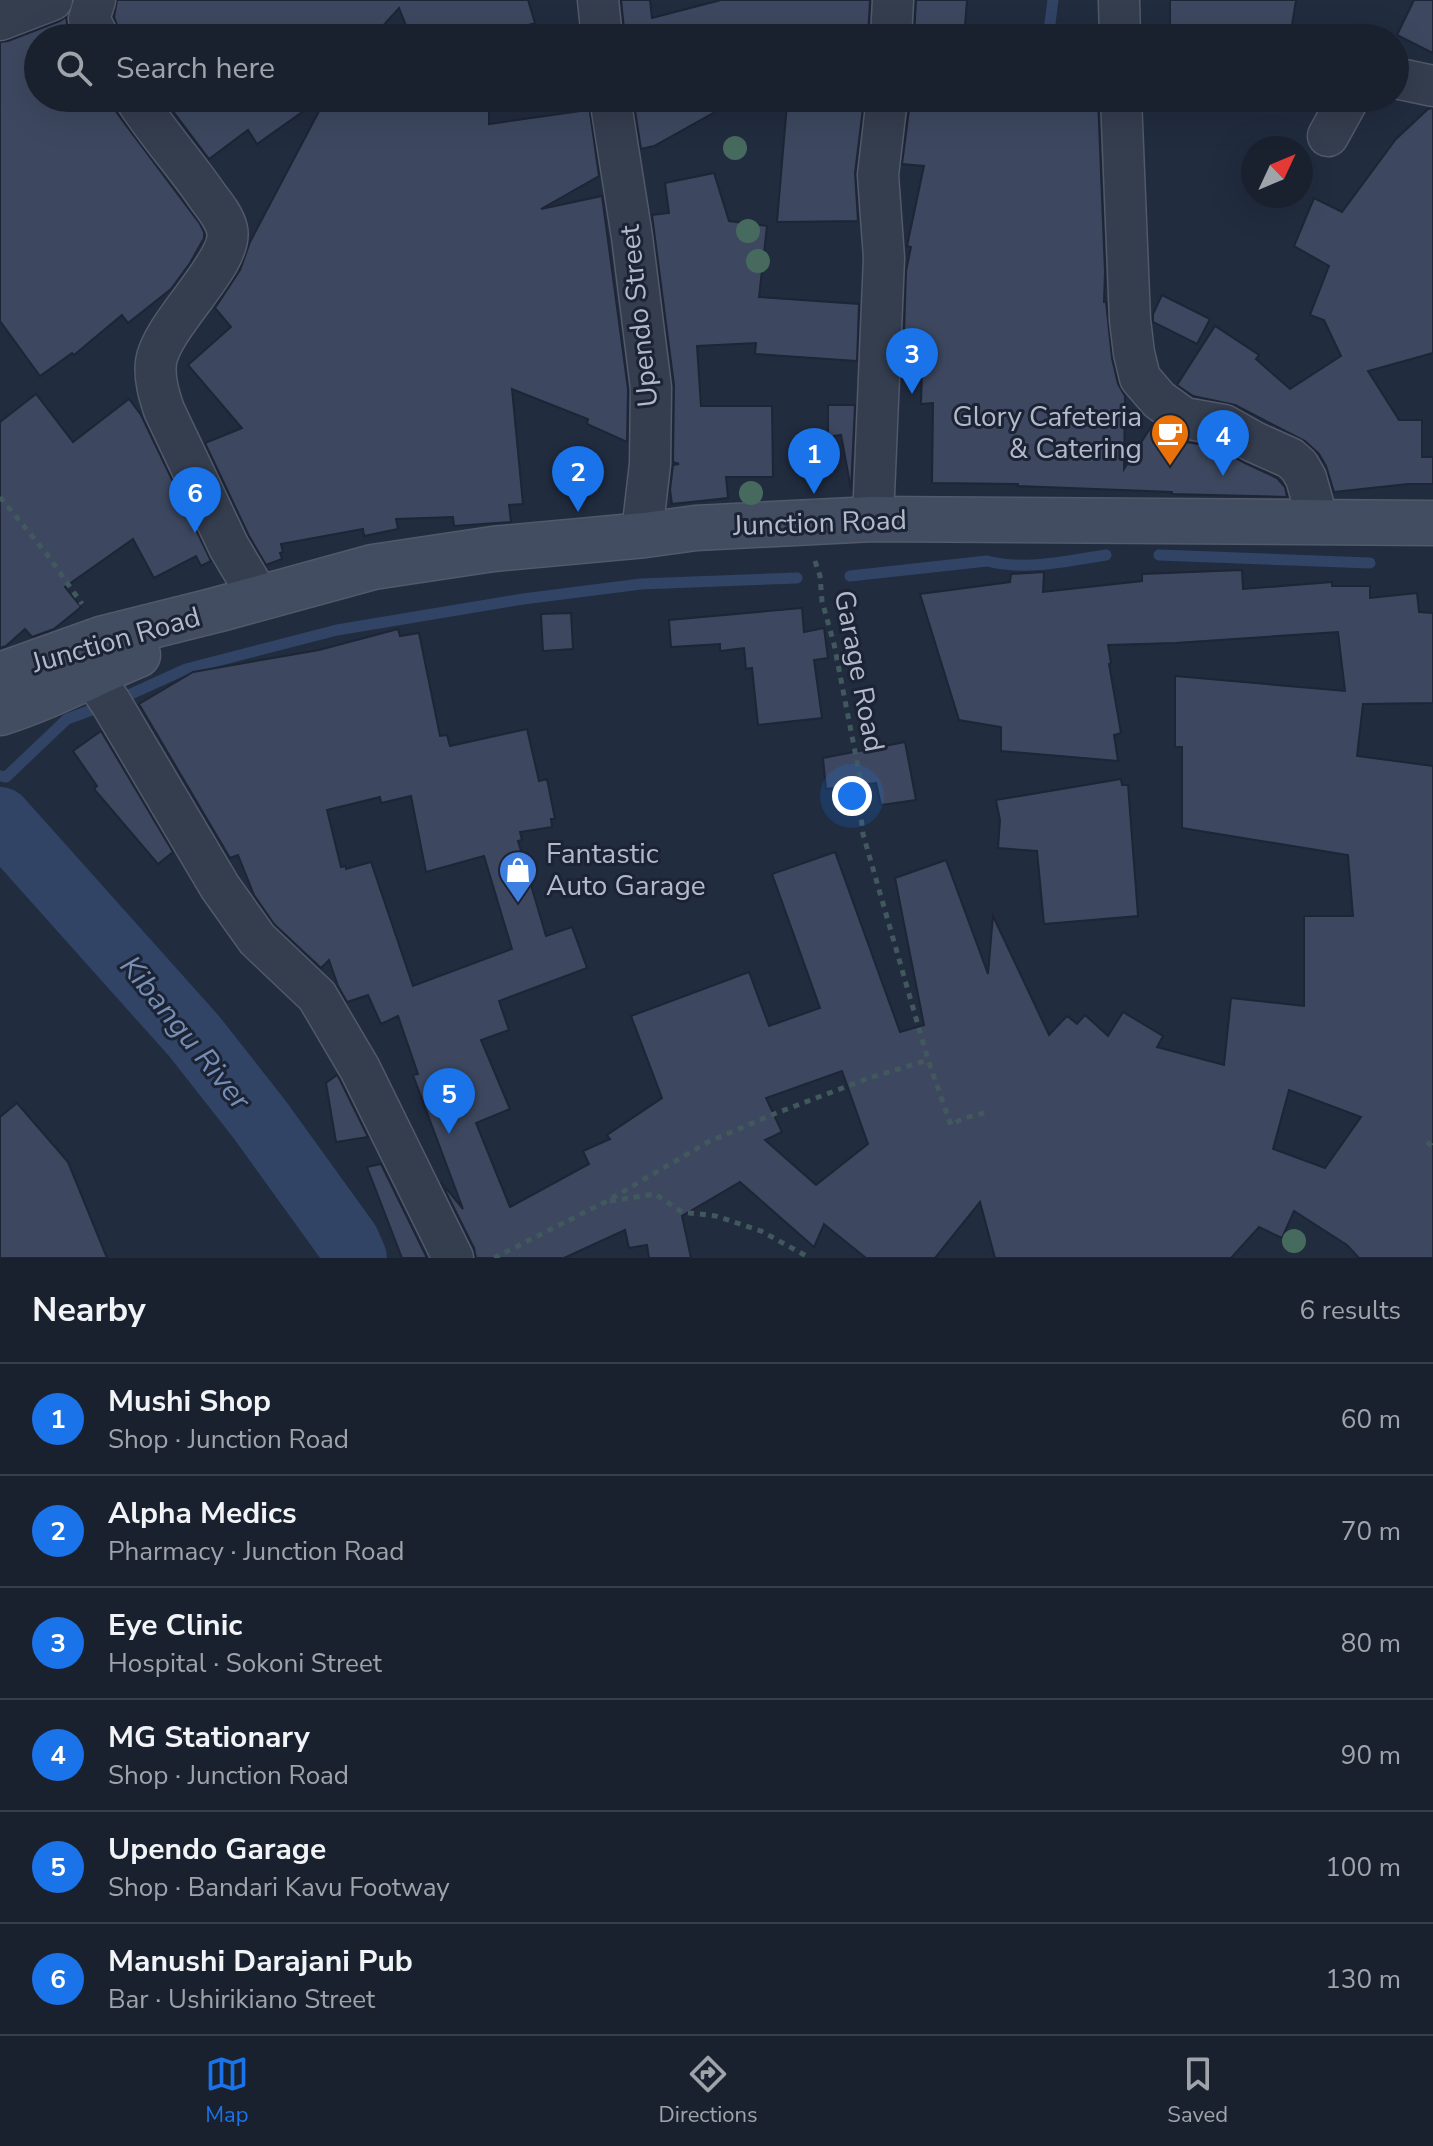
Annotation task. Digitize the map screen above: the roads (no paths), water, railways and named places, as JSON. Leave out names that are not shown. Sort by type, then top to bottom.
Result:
[{"type":"main road","name":"Junction Road","points":[[12,690],[98,656],[181,638],[216,610],[373,567],[493,549],[696,528],[873,519],[1433,523]]},
{"type":"street","points":[[0,20],[52,0]]},
{"type":"street","points":[[92,24],[89,19],[95,0]]},
{"type":"street","points":[[598,0],[601,24]]},
{"type":"street","points":[[892,24],[893,0]]},
{"type":"street","points":[[1119,0],[1120,24]]},
{"type":"street","points":[[1409,81],[1433,86]]},
{"type":"street","points":[[145,112],[205,192],[228,232],[222,255],[183,310],[156,360],[157,389],[229,547],[260,599]]},
{"type":"street","name":"Upendo Street","points":[[612,112],[651,388],[650,464],[643,524],[645,535]]},
{"type":"street","points":[[873,519],[884,258],[878,175],[885,112]]},
{"type":"street","points":[[1122,112],[1130,320],[1140,378],[1159,400],[1184,418],[1224,425],[1290,458],[1306,478],[1318,521]]},
{"type":"street","points":[[1328,136],[1341,112]]},
{"type":"street","points":[[98,656],[111,703],[220,887],[257,939],[317,996],[360,1069],[453,1258]]},
{"type":"waterway","points":[[1050,24],[1053,0]]},
{"type":"waterway","points":[[850,576],[987,561],[1017,565],[1046,564],[1106,555]]},
{"type":"waterway","points":[[1159,555],[1370,563]]},
{"type":"waterway","points":[[0,776],[6,777],[67,719],[186,669],[337,630],[523,599],[641,584],[797,578]]},
{"type":"waterway","name":"Kibangu River","points":[[0,819],[194,1036],[260,1120],[348,1242],[355,1258]]},
{"type":"place","name":"Eye Clinic","points":[[912,394]]},
{"type":"place","name":"Glory Cafeteria & Catering","points":[[1170,467]]},
{"type":"place","name":"MG Stationary","points":[[1223,476]]},
{"type":"place","name":"Mushi Shop","points":[[814,494]]},
{"type":"place","name":"Alpha Medics","points":[[578,512]]},
{"type":"place","name":"Manushi Darajani Pub","points":[[195,533]]},
{"type":"place","name":"Fantastic Auto Garage","points":[[518,904]]},
{"type":"place","name":"Upendo Garage","points":[[449,1134]]}]
